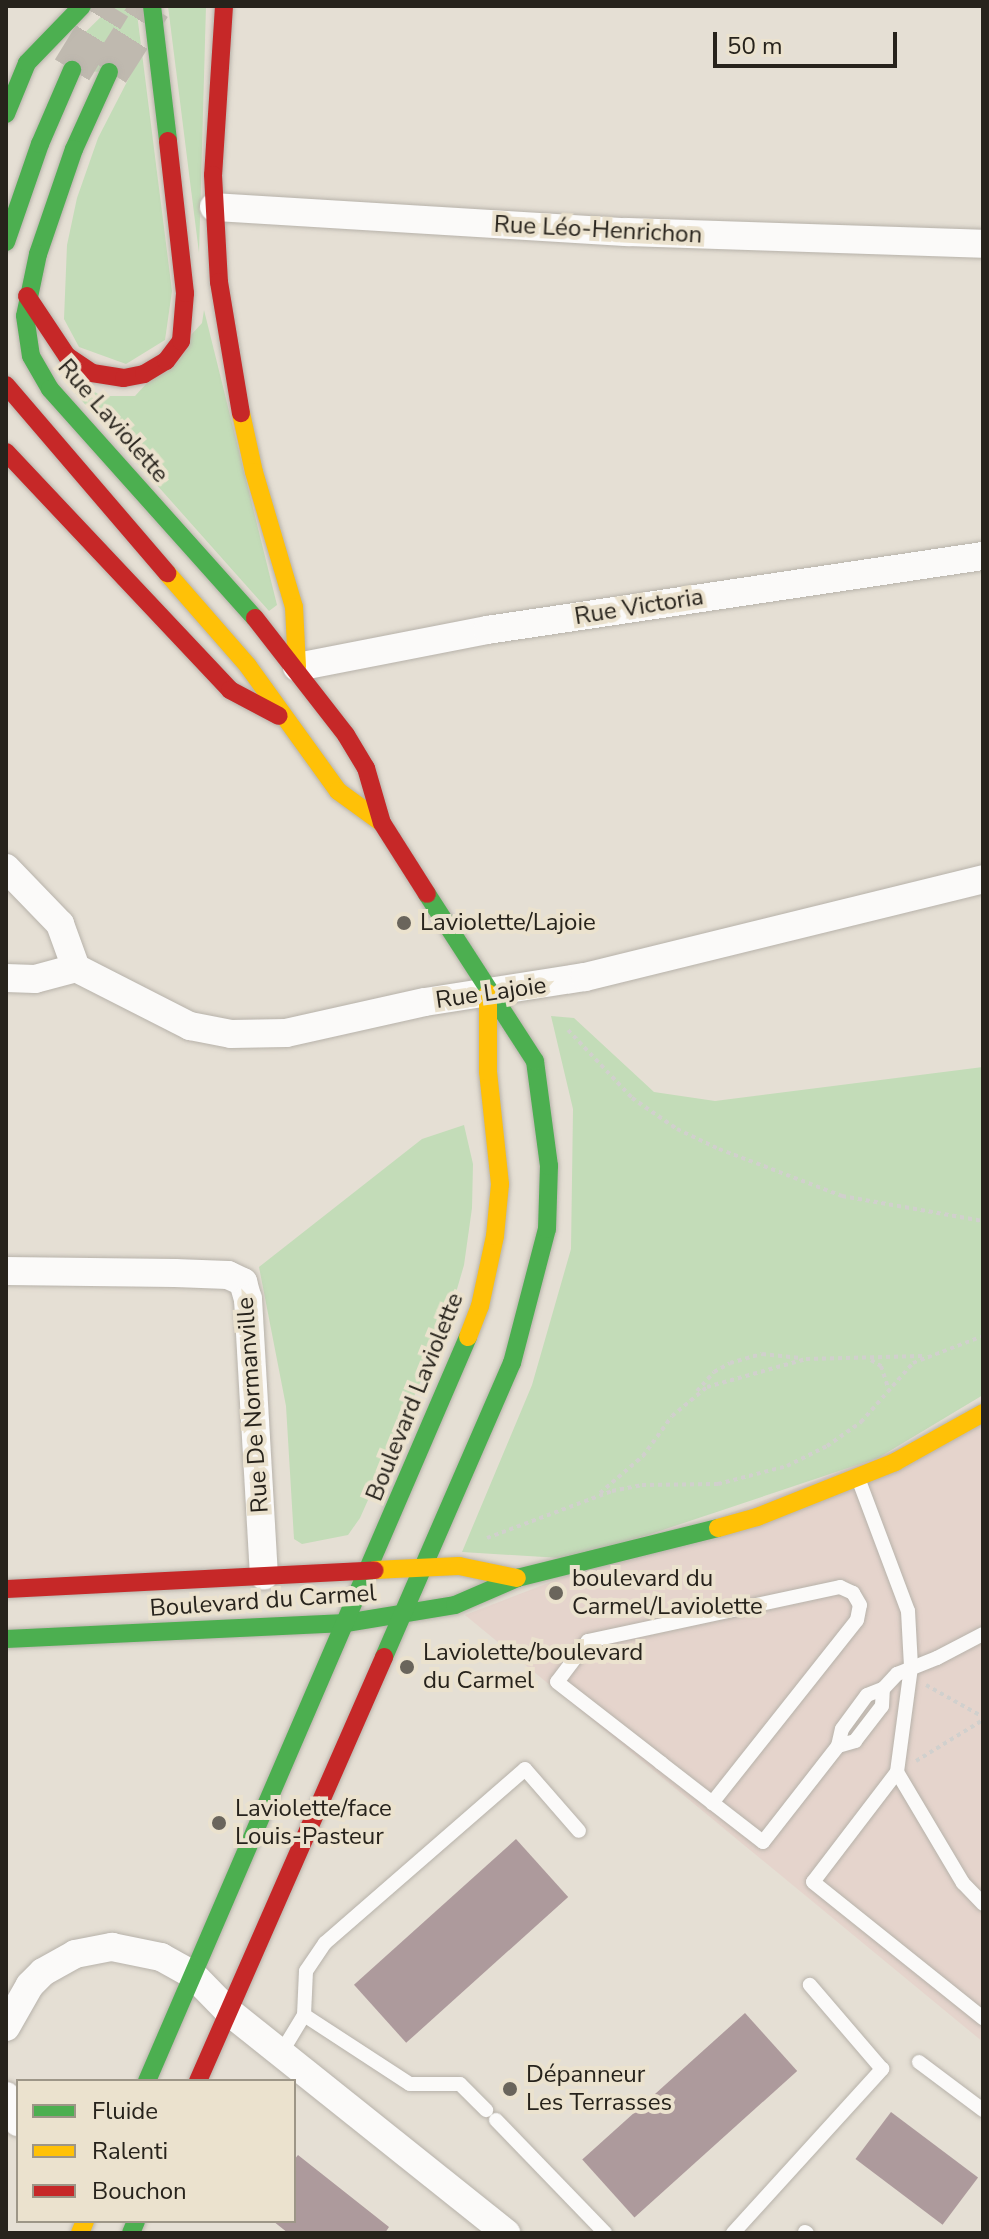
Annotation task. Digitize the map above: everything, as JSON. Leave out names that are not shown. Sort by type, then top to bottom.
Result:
[{"type":"main road","points":[[6,114],[27,63],[82,6]]},
{"type":"main road","points":[[27,296],[67,356],[92,373],[114,378],[144,374],[166,361],[181,341],[185,293],[152,6]]},
{"type":"main road","points":[[224,6],[217,92],[214,207],[219,282],[232,369],[254,472],[294,607],[297,667]]},
{"type":"main road","points":[[6,242],[40,144],[72,70]]},
{"type":"main road","name":"Rue Laviolette","points":[[109,72],[66,170],[27,296],[27,344],[50,389],[297,667],[335,717],[366,768],[382,823],[488,993]]},
{"type":"main road","name":"Rue Laviolette","points":[[6,385],[25,411],[225,638],[338,791],[382,823]]},
{"type":"main road","name":"Rue Laviolette","points":[[6,452],[230,690],[286,720]]},
{"type":"main road","points":[[199,2079],[512,1363],[533,1299],[547,1229],[547,1132],[537,1068],[488,993]]},
{"type":"main road","name":"Boulevard Laviolette","points":[[148,2079],[447,1393],[489,1271],[500,1184],[488,1072],[488,993]]},
{"type":"main road","name":"Boulevard du Carmel","points":[[6,1639],[346,1623],[455,1605],[517,1578],[731,1525],[858,1478],[983,1413]]},
{"type":"main road","name":"Boulevard du Carmel","points":[[6,1589],[459,1566],[517,1578]]},
{"type":"street","name":"Rue Léo-Henrichon","points":[[214,207],[627,232],[983,244]]},
{"type":"street","name":"Rue Victoria","points":[[297,667],[487,630],[983,556]]},
{"type":"street","points":[[6,868],[60,924],[76,968],[35,979],[6,978]]},
{"type":"street","name":"Rue Lajoie","points":[[76,968],[171,1018],[210,1031],[231,1034],[286,1033],[425,1002],[585,977],[983,879]]},
{"type":"street","name":"Rue De Normanville","points":[[6,1271],[228,1275],[243,1282],[248,1299],[264,1576]]},
{"type":"street","points":[[8,2018],[43,1972],[75,1954],[112,1947],[149,1952],[193,1975],[228,2011],[506,2233]]},
{"type":"street","points":[[6,2096],[16,2118]]},
{"type":"lane","points":[[858,1478],[907,1604],[911,1667],[897,1772],[813,1882],[983,2018]]},
{"type":"lane","points":[[712,1803],[857,1620],[860,1605],[853,1593],[840,1587],[588,1641],[557,1682],[712,1803],[763,1842],[838,1746],[842,1729],[867,1695],[883,1689],[897,1674],[983,1634]]},
{"type":"lane","points":[[281,2053],[304,2015],[306,1971],[325,1943],[525,1769],[579,1831]]},
{"type":"lane","points":[[897,1772],[963,1883],[983,1904]]},
{"type":"lane","points":[[733,2233],[882,2069],[810,1985]]},
{"type":"lane","points":[[304,2015],[410,2084],[460,2084],[605,2233]]},
{"type":"lane","points":[[919,2062],[983,2110]]},
{"type":"path","points":[[568,1030],[632,1098],[677,1129],[719,1149],[842,1196],[983,1221]]},
{"type":"path","points":[[595,1496],[618,1481],[643,1456],[672,1416],[714,1372],[730,1363],[762,1354],[806,1359],[912,1359],[983,1336]]},
{"type":"path","points":[[482,1540],[595,1496],[642,1485],[728,1482],[787,1466],[851,1430],[871,1413],[887,1390],[913,1363],[930,1354]]},
{"type":"path","points":[[693,1397],[716,1384],[806,1359]]},
{"type":"path","points":[[869,1359],[881,1366],[888,1379],[887,1390]]},
{"type":"path","points":[[897,1772],[983,1718],[927,1685],[911,1667]]},
{"type":"shaded area","points":[[983,1416],[983,2042],[465,1615]]},
{"type":"green space","points":[[112,6],[136,6],[172,291],[165,340],[126,364],[79,347],[64,319],[67,245],[77,198],[98,138],[131,74],[72,70],[58,59]]},
{"type":"green space","points":[[168,6],[206,6],[199,253]]},
{"type":"green space","points":[[204,310],[277,605],[269,611],[67,384],[71,379],[102,396],[135,396],[202,323]]},
{"type":"green space","points":[[551,1016],[574,1018],[654,1092],[715,1101],[983,1067],[983,1395],[878,1458],[576,1559],[462,1552],[532,1385],[571,1249],[573,1109]]},
{"type":"green space","points":[[464,1125],[473,1164],[472,1208],[464,1265],[448,1320],[360,1518],[348,1535],[302,1544],[294,1539],[286,1406],[259,1267],[422,1139]]},
{"type":"building","points":[[516,1839],[568,1897],[406,2043],[354,1985]]},
{"type":"building","points":[[745,2013],[797,2071],[634,2218],[582,2160]]},
{"type":"building","points":[[891,2112],[978,2178],[943,2225],[855,2159]]},
{"type":"building","points":[[298,2155],[389,2227],[385,2233],[288,2233],[276,2223],[296,2223]]},
{"type":"tunnel","points":[[72,70],[111,6]]},
{"type":"tunnel","points":[[109,72],[151,6]]},
{"type":"traffic: fast","points":[[6,114],[27,63],[82,6]]},
{"type":"traffic: fast","points":[[152,6],[168,141]]},
{"type":"traffic: fast","points":[[6,242],[40,144],[72,70]]},
{"type":"traffic: fast","points":[[109,72],[74,149],[38,254],[25,316],[31,356],[50,389],[255,618]]},
{"type":"traffic: fast","points":[[384,1657],[512,1363],[547,1229],[549,1166],[535,1061],[427,894]]},
{"type":"traffic: fast","points":[[148,2079],[468,1337]]},
{"type":"traffic: fast","points":[[6,1639],[346,1623],[455,1605],[517,1578],[718,1528]]},
{"type":"traffic: fast","points":[[131,2233],[135,2223]]},
{"type":"traffic: slow","points":[[241,413],[254,472],[294,607],[297,667]]},
{"type":"traffic: slow","points":[[167,573],[248,666],[338,791],[382,823]]},
{"type":"traffic: slow","points":[[468,1337],[480,1306],[495,1236],[500,1184],[488,1072],[488,993]]},
{"type":"traffic: slow","points":[[718,1528],[757,1517],[895,1462],[983,1413]]},
{"type":"traffic: slow","points":[[375,1570],[459,1566],[517,1578]]},
{"type":"traffic: slow","points":[[80,2233],[84,2223]]},
{"type":"traffic: jam","points":[[224,6],[213,175],[219,282],[241,413]]},
{"type":"traffic: jam","points":[[27,296],[67,356],[92,373],[124,378],[144,374],[166,361],[181,341],[185,293],[168,141]]},
{"type":"traffic: jam","points":[[6,385],[167,573]]},
{"type":"traffic: jam","points":[[6,452],[230,690],[279,716]]},
{"type":"traffic: jam","points":[[255,618],[346,735],[366,768],[382,823],[427,894]]},
{"type":"traffic: jam","points":[[6,1589],[375,1570]]},
{"type":"traffic: jam","points":[[199,2079],[384,1657]]},
{"type":"place","name":"Laviolette/Lajoie","points":[[404,923]]},
{"type":"place","name":"boulevard du Carmel/Laviolette","points":[[556,1593]]},
{"type":"place","name":"Laviolette/boulevard du Carmel","points":[[407,1667]]},
{"type":"place","name":"Laviolette/face Louis-Pasteur","points":[[219,1823]]},
{"type":"place","name":"Dépanneur Les Terrasses","points":[[510,2089]]}]
